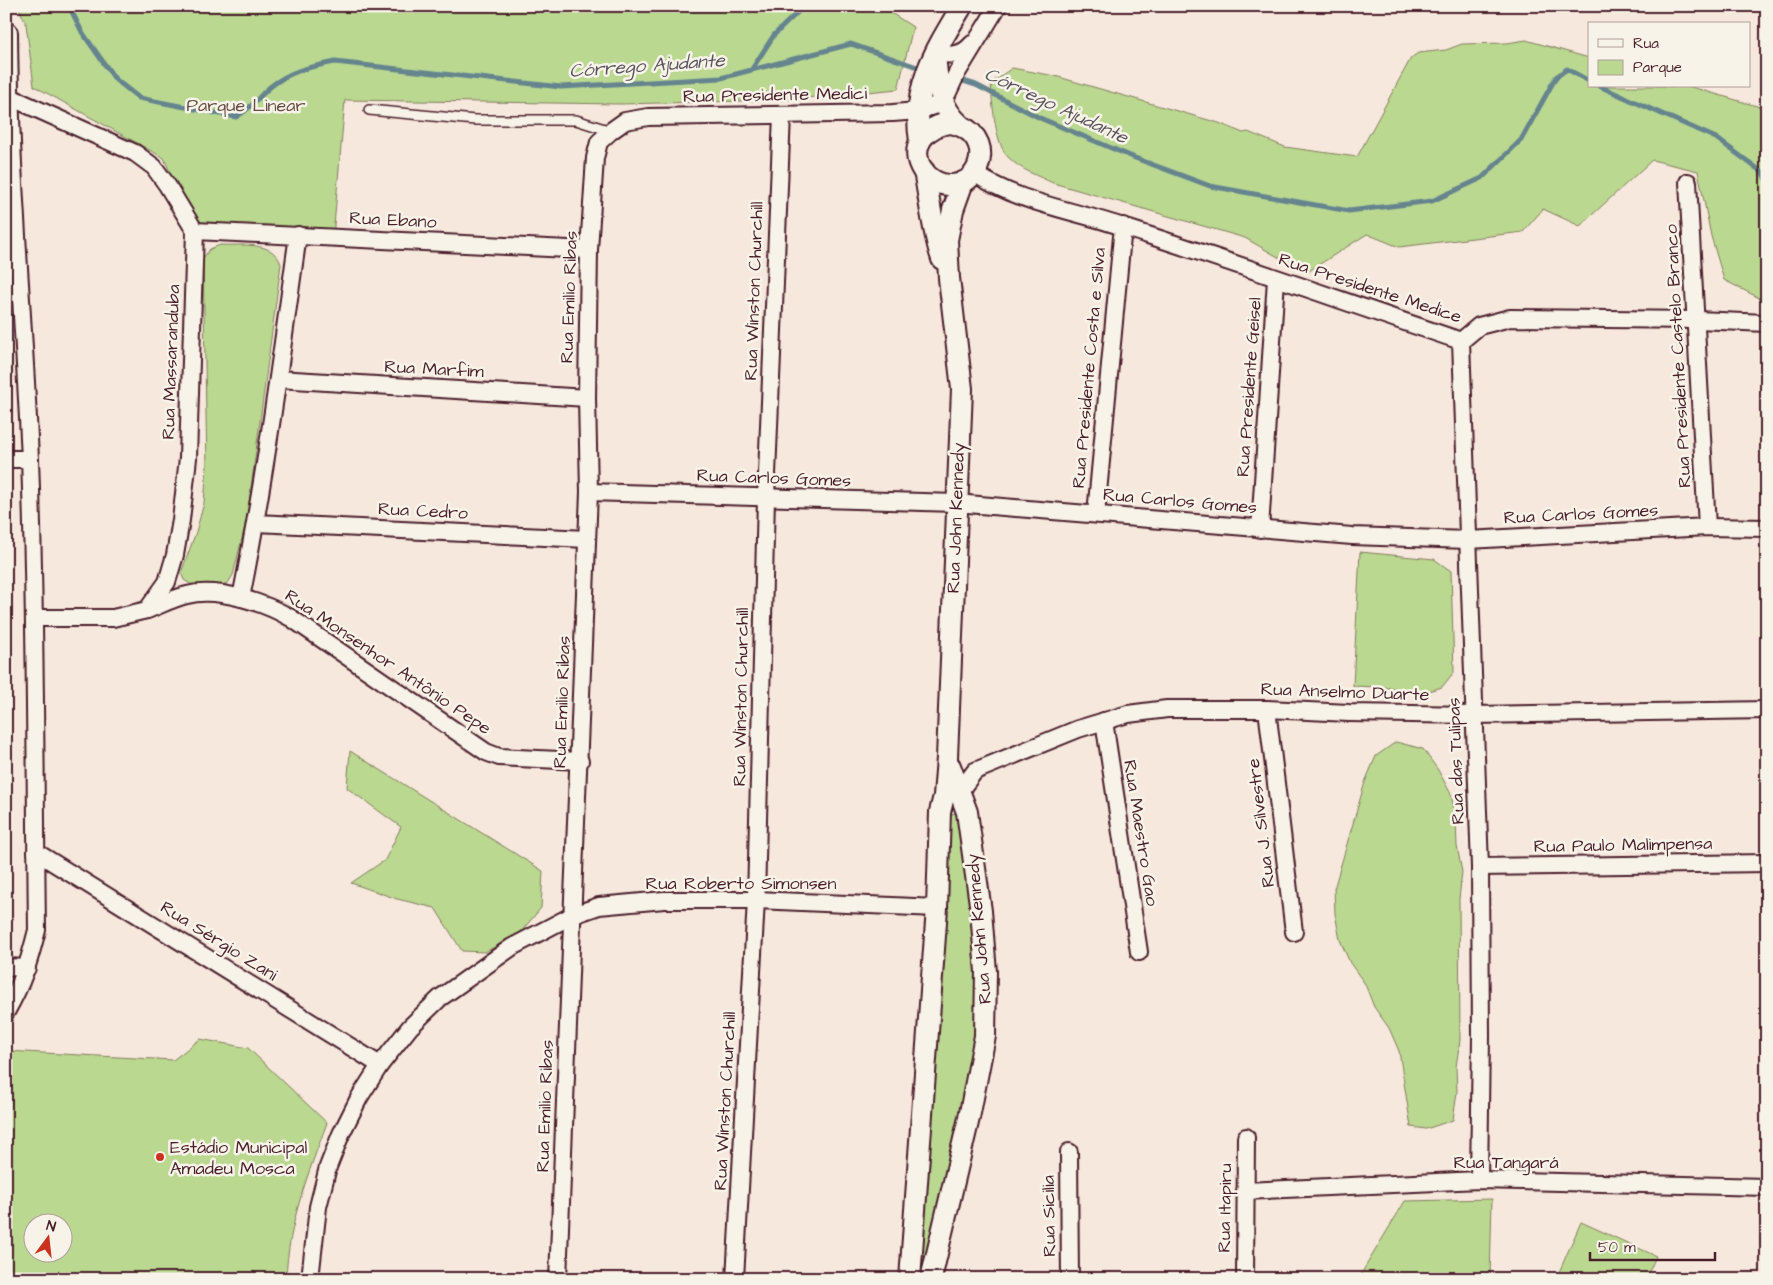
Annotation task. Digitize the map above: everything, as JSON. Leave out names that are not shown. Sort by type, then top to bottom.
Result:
[{"type":"street","points":[[960,125],[934,92],[934,59],[962,6]]},
{"type":"street","points":[[920,140],[926,132],[942,124],[960,125],[968,129],[975,136],[979,144],[980,161],[969,177],[955,184],[937,182],[930,178],[924,171],[918,156],[920,140],[917,123],[918,111],[934,92],[957,73],[998,6]]},
{"type":"street","points":[[6,1012],[20,988],[37,930],[35,618],[30,459],[10,97],[9,32]]},
{"type":"street","points":[[934,59],[959,54],[968,50],[975,41]]},
{"type":"street","points":[[10,97],[135,153],[148,162],[168,185],[195,231]]},
{"type":"street","name":"Rua Presidente Medici","points":[[611,131],[625,121],[648,117],[918,111]]},
{"type":"street","name":"Rua Winston Churchill","points":[[735,1279],[756,900],[766,498],[782,115]]},
{"type":"street","name":"Rua Emilio Ribas","points":[[558,1279],[580,761],[589,492],[586,398],[589,250],[595,158],[599,142],[611,131]]},
{"type":"street","name":"Rua John Kennedy","points":[[924,171],[936,242],[949,278]]},
{"type":"street","name":"Rua Presidente Medice","points":[[969,177],[1016,195],[1123,226],[1461,341],[1479,326],[1510,318],[1697,320],[1767,323]]},
{"type":"street","name":"Rua John Kennedy","points":[[932,1279],[969,1118],[985,1036],[986,972],[981,911],[967,812],[951,794],[947,758],[962,389],[949,278],[947,240],[953,210],[969,177]]},
{"type":"street","name":"Rua Presidente Castelo Branco","points":[[1688,182],[1707,527]]},
{"type":"street","name":"Rua Presidente Costa e Silva","points":[[1096,514],[1123,226]]},
{"type":"street","name":"Rua Ebano","points":[[195,231],[589,250]]},
{"type":"street","name":"Rua Massaranduba","points":[[147,610],[167,582],[182,520],[188,458],[195,231]]},
{"type":"street","points":[[241,598],[256,523],[298,235]]},
{"type":"street","name":"Rua Presidente Geisel","points":[[1260,528],[1276,279]]},
{"type":"street","name":"Rua das Tulipas","points":[[1461,341],[1480,867],[1481,1037],[1479,1180]]},
{"type":"street","name":"Rua Marfim","points":[[278,379],[586,398]]},
{"type":"street","points":[[6,459],[30,459]]},
{"type":"street","name":"Rua Carlos Gomes","points":[[589,492],[956,504],[1352,536],[1468,540],[1707,527],[1767,528]]},
{"type":"street","name":"Rua Cedro","points":[[256,523],[587,539]]},
{"type":"street","name":"Rua Monsenhor Antônio Pepe","points":[[147,610],[188,594],[211,593],[241,598],[272,607],[292,618],[486,752],[499,758],[580,761]]},
{"type":"street","points":[[35,618],[113,618],[147,610]]},
{"type":"street","name":"Rua Anselmo Duarte","points":[[951,794],[975,771],[1104,721],[1136,713],[1167,709],[1474,715],[1767,710]]},
{"type":"street","name":"Rua J. Silvestre","points":[[1267,710],[1294,932]]},
{"type":"street","name":"Rua Maestro Gao","points":[[1104,721],[1139,952]]},
{"type":"street","name":"Rua John Kennedy","points":[[910,1279],[936,908],[940,812],[951,794]]},
{"type":"street","name":"Rua Sérgio Zani","points":[[36,852],[380,1065]]},
{"type":"street","name":"Rua Paulo Malimpensa","points":[[1480,867],[1767,863]]},
{"type":"street","name":"Rua Roberto Simonsen","points":[[310,1279],[318,1207],[328,1167],[348,1120],[380,1065],[410,1027],[440,998],[512,947],[573,915],[599,906],[664,900],[756,900],[936,908]]},
{"type":"street","points":[[6,968],[27,968]]},
{"type":"street","name":"Rua Itapiru","points":[[1245,1279],[1246,1137]]},
{"type":"street","name":"Rua Sicilia","points":[[1068,1152],[1070,1279]]},
{"type":"street","name":"Rua Tangará","points":[[1245,1192],[1479,1180],[1767,1187]]},
{"type":"lane","points":[[369,110],[475,120],[576,120],[611,131]]},
{"type":"green space","name":"Parque Linear","points":[[18,6],[880,6],[913,27],[898,89],[785,100],[620,104],[345,100],[333,237],[195,231],[164,158],[34,86],[26,24]]},
{"type":"green space","points":[[1526,40],[1588,58],[1588,88],[1695,88],[1767,109],[1767,302],[1724,280],[1711,236],[1698,171],[1652,160],[1580,226],[1543,209],[1523,232],[1399,247],[1367,234],[1306,273],[1245,238],[1053,183],[1030,172],[1019,166],[1004,152],[997,134],[993,111],[991,83],[1012,68],[1055,76],[1219,123],[1285,147],[1357,157],[1411,58],[1418,53],[1446,50],[1462,44],[1507,43]]},
{"type":"green space","points":[[220,245],[246,245],[264,248],[277,256],[281,264],[247,518],[233,575],[228,583],[218,586],[190,584],[184,580],[181,573],[204,503],[207,466],[203,258],[210,249]]},
{"type":"green space","points":[[1360,552],[1434,559],[1451,571],[1454,672],[1442,687],[1423,693],[1381,687],[1353,686]]},
{"type":"green space","points":[[1396,742],[1423,749],[1438,770],[1451,794],[1462,872],[1459,899],[1460,1040],[1456,1067],[1457,1092],[1453,1120],[1426,1129],[1411,1127],[1399,1051],[1389,1028],[1374,1007],[1365,984],[1350,963],[1340,940],[1335,914],[1334,889],[1365,782],[1376,756]]},
{"type":"green space","points":[[350,751],[543,871],[541,908],[519,934],[485,952],[462,951],[435,908],[397,899],[351,883],[385,860],[401,827],[347,788]]},
{"type":"green space","points":[[955,813],[960,819],[978,977],[978,1037],[926,1279],[916,1279],[950,815]]},
{"type":"green space","name":"Estádio Municipal Amadeu Mosca","points":[[200,1039],[248,1048],[327,1123],[306,1180],[295,1219],[286,1279],[6,1279],[6,1051],[173,1060]]},
{"type":"green space","points":[[1492,1199],[1490,1279],[1358,1279],[1405,1201]]},
{"type":"green space","points":[[1581,1222],[1656,1256],[1646,1279],[1556,1279]]},
{"type":"waterway","name":"Córrego Ajudante","points":[[69,6],[82,32],[115,79],[139,98],[236,117],[242,114],[278,81],[293,73],[335,62],[561,87],[721,78],[851,44],[923,69]]},
{"type":"waterway","points":[[752,69],[774,35],[804,6]]},
{"type":"waterway","name":"Córrego Ajudante","points":[[957,79],[976,85],[1040,118],[1135,158],[1210,186],[1349,211],[1432,201],[1482,178],[1521,140],[1556,77],[1567,69],[1588,80]]},
{"type":"waterway","name":"Córrego Ajudante","points":[[1604,88],[1716,138],[1762,172],[1767,181]]},
{"type":"place","name":"Estádio Municipal Amadeu Mosca","points":[[160,1157]]}]
